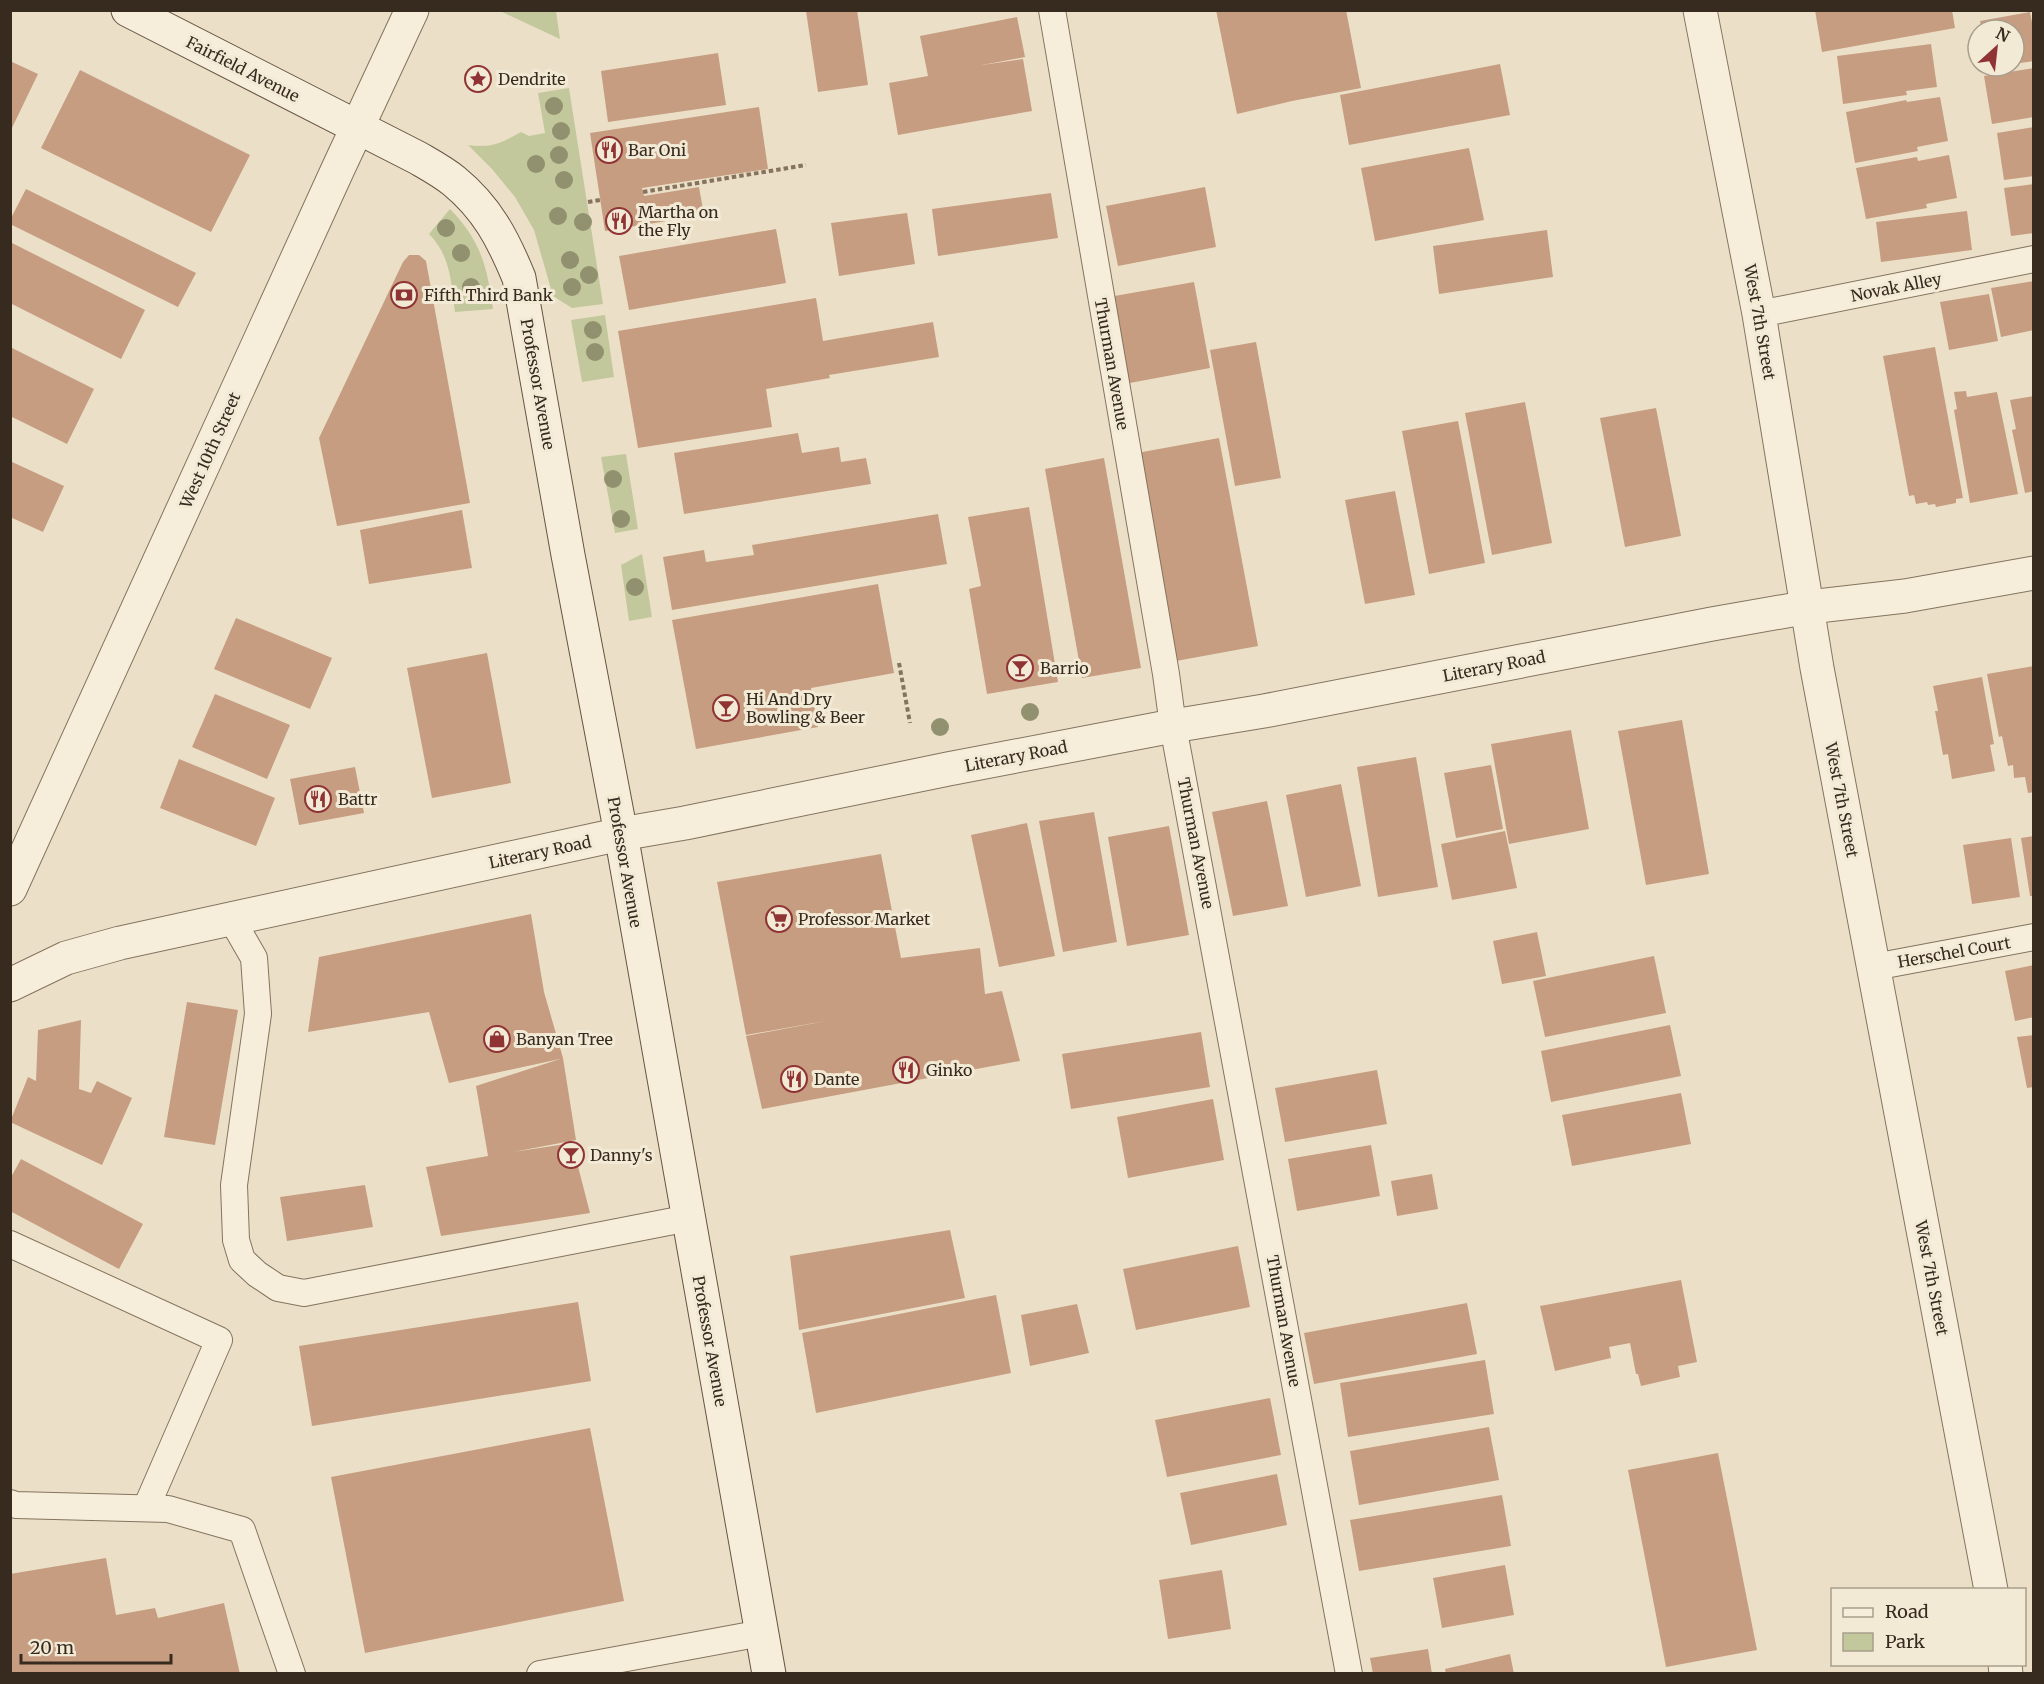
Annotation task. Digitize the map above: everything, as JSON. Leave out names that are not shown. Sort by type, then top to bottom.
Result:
[{"type":"street","name":"Fairfield Avenue","points":[[128,10],[357,127]]},
{"type":"street","name":"West 10th Street","points":[[10,890],[412,10]]},
{"type":"street","name":"West 7th Street","points":[[1700,10],[1759,314],[1797,550],[1809,607],[1817,668],[1990,1588]]},
{"type":"street","name":"Professor Avenue","points":[[357,127],[444,174],[476,201],[504,240],[519,278],[621,834],[769,1674]]},
{"type":"street","name":"Literary Road","points":[[10,985],[66,958],[120,943],[621,834],[685,824],[948,769],[1264,711],[1712,624],[1809,607],[1905,596],[2034,573]]},
{"type":"lane","name":"Thurman Avenue","points":[[1052,10],[1173,726],[1349,1674]]},
{"type":"lane","name":"Novak Alley","points":[[1759,314],[2034,259]]},
{"type":"lane","points":[[231,918],[254,958],[258,1014],[234,1185],[236,1240],[242,1260],[257,1274],[278,1288],[304,1293],[689,1218]]},
{"type":"lane","name":"Herschel Court","points":[[1874,967],[2034,938]]},
{"type":"lane","points":[[10,1244],[219,1340],[146,1508]]},
{"type":"lane","points":[[10,1503],[168,1509],[242,1530],[292,1674]]},
{"type":"lane","points":[[540,1674],[762,1633]]},
{"type":"path","points":[[642,192],[806,165]]},
{"type":"path","points":[[588,202],[600,200]]},
{"type":"path","points":[[899,663],[910,723]]},
{"type":"green space","points":[[500,11],[556,11],[560,39]]},
{"type":"green space","points":[[569,88],[603,304],[572,308],[553,296],[534,230],[515,197],[468,145],[496,144],[521,132],[529,136],[545,133],[538,93]]},
{"type":"green space","points":[[450,209],[476,243],[485,267],[493,309],[455,312],[446,261],[442,251],[429,234]]},
{"type":"green space","points":[[605,315],[614,377],[582,382],[571,320]]},
{"type":"green space","points":[[626,454],[638,529],[615,533],[601,457]]},
{"type":"green space","points":[[642,554],[652,617],[629,621],[621,565]]},
{"type":"building","points":[[857,10],[868,85],[818,92],[806,11]]},
{"type":"building","points":[[1216,10],[1346,10],[1361,88],[1237,114]]},
{"type":"building","points":[[1815,10],[1952,10],[1955,28],[1822,52]]},
{"type":"building","points":[[2030,12],[2034,33],[2034,61],[2026,62],[2026,18],[1997,18]]},
{"type":"building","points":[[1017,17],[1025,57],[982,65],[1023,59],[1032,111],[898,135],[889,83],[928,76],[920,36]]},
{"type":"building","points":[[1931,44],[1937,87],[1906,91],[1907,95],[1843,104],[1837,56]]},
{"type":"building","points":[[718,53],[726,105],[608,122],[601,71]]},
{"type":"building","points":[[10,61],[38,74],[10,132]]},
{"type":"building","points":[[1500,64],[1510,115],[1349,145],[1340,95]]},
{"type":"building","points":[[2034,68],[2034,117],[1992,124],[1984,78],[2026,78],[2026,69]]},
{"type":"building","points":[[80,70],[250,155],[211,232],[41,148]]},
{"type":"building","points":[[1940,97],[1948,141],[1917,147],[1918,151],[1855,163],[1846,112],[1906,100],[1907,102]]},
{"type":"building","points":[[759,107],[768,169],[642,188],[644,196],[699,187],[704,215],[605,231],[590,133]]},
{"type":"building","points":[[2034,127],[2034,176],[2004,180],[1997,133]]},
{"type":"building","points":[[1469,148],[1484,220],[1375,241],[1361,168]]},
{"type":"building","points":[[1949,155],[1957,198],[1926,204],[1927,208],[1866,219],[1856,168],[1917,157],[1918,161]]},
{"type":"building","points":[[2034,184],[2034,233],[2011,236],[2004,188]]},
{"type":"building","points":[[1205,187],[1216,247],[1118,266],[1106,206]]},
{"type":"building","points":[[26,189],[196,273],[178,307],[10,224]]},
{"type":"building","points":[[1051,193],[1058,238],[938,256],[932,209]]},
{"type":"building","points":[[1967,211],[1972,250],[1881,262],[1876,222]]},
{"type":"building","points":[[907,213],[915,264],[839,276],[831,223]]},
{"type":"building","points":[[776,229],[786,283],[629,310],[619,256]]},
{"type":"building","points":[[1547,230],[1553,277],[1439,294],[1433,246]]},
{"type":"building","points":[[10,242],[145,310],[121,359],[10,303]]},
{"type":"building","points":[[409,255],[419,255],[426,261],[470,503],[337,526],[319,438],[403,262]]},
{"type":"building","points":[[2034,281],[2034,330],[2001,337],[1991,288]]},
{"type":"building","points":[[1194,282],[1210,368],[1119,385],[1103,298]]},
{"type":"building","points":[[1989,294],[1998,341],[1949,350],[1940,302]]},
{"type":"building","points":[[816,298],[823,341],[933,322],[939,357],[829,375],[830,378],[766,389],[772,427],[638,448],[618,331]]},
{"type":"building","points":[[1256,342],[1281,478],[1235,486],[1210,350]]},
{"type":"building","points":[[10,347],[94,389],[67,444],[10,416]]},
{"type":"building","points":[[1935,347],[1963,498],[1956,499],[1956,503],[1936,507],[1935,504],[1928,505],[1927,502],[1916,504],[1914,495],[1909,496],[1883,356]]},
{"type":"building","points":[[1966,391],[1967,397],[1997,392],[2018,494],[1970,503],[1954,410],[1957,409],[1954,392]]},
{"type":"building","points":[[2034,396],[2034,491],[2025,493],[2012,430],[2016,429],[2010,400]]},
{"type":"building","points":[[1525,402],[1552,543],[1492,555],[1465,413]]},
{"type":"building","points":[[1656,408],[1681,536],[1625,547],[1600,418]]},
{"type":"building","points":[[1458,421],[1485,563],[1429,574],[1402,431]]},
{"type":"building","points":[[798,433],[802,453],[839,447],[841,462],[866,458],[871,484],[684,514],[674,453]]},
{"type":"building","points":[[1219,438],[1258,646],[1176,661],[1137,453]]},
{"type":"building","points":[[1104,458],[1141,668],[1082,678],[1045,469]]},
{"type":"building","points":[[10,461],[64,486],[43,532],[10,517]]},
{"type":"building","points":[[1395,491],[1415,595],[1365,604],[1345,500]]},
{"type":"building","points":[[1029,507],[1058,682],[987,694],[969,589],[981,586],[968,517]]},
{"type":"building","points":[[462,510],[472,568],[369,584],[360,530]]},
{"type":"building","points":[[938,514],[947,564],[672,610],[663,557],[704,550],[706,562],[754,555],[752,545]]},
{"type":"building","points":[[878,584],[894,673],[811,688],[818,727],[696,749],[672,620]]},
{"type":"building","points":[[236,618],[332,658],[310,709],[214,669]]},
{"type":"building","points":[[487,653],[511,783],[432,798],[407,668]]},
{"type":"building","points":[[2034,666],[2034,792],[2028,793],[2025,777],[2014,778],[2013,765],[2008,766],[2002,736],[1999,737],[1987,674]]},
{"type":"building","points":[[1982,677],[1994,744],[1990,745],[1995,771],[1952,779],[1948,754],[1943,755],[1933,686]]},
{"type":"building","points":[[215,694],[290,725],[267,779],[192,747]]},
{"type":"building","points":[[1682,720],[1709,874],[1646,885],[1618,731]]},
{"type":"building","points":[[1571,730],[1589,829],[1509,844],[1491,744]]},
{"type":"building","points":[[1416,757],[1438,887],[1378,897],[1357,767]]},
{"type":"building","points":[[179,759],[275,798],[256,846],[160,808]]},
{"type":"building","points":[[1491,765],[1503,829],[1456,838],[1444,773]]},
{"type":"building","points":[[355,767],[364,813],[299,825],[290,779]]},
{"type":"building","points":[[1341,784],[1361,886],[1306,897],[1286,795]]},
{"type":"building","points":[[1267,801],[1288,906],[1233,916],[1212,812]]},
{"type":"building","points":[[1094,812],[1117,942],[1063,952],[1039,821]]},
{"type":"building","points":[[1027,823],[1055,956],[999,967],[971,835]]},
{"type":"building","points":[[1169,826],[1189,935],[1127,946],[1108,837]]},
{"type":"building","points":[[1505,831],[1517,888],[1452,900],[1441,844]]},
{"type":"building","points":[[2034,836],[2034,896],[2030,896],[2021,838]]},
{"type":"building","points":[[2011,838],[2020,897],[1972,904],[1963,845]]},
{"type":"building","points":[[881,854],[901,958],[980,948],[985,994],[1002,991],[1020,1061],[762,1109],[746,1036],[831,1020],[746,1035],[717,882]]},
{"type":"building","points":[[531,914],[544,992],[563,1058],[576,1140],[513,1152],[572,1143],[590,1213],[441,1236],[426,1167],[488,1156],[476,1086],[560,1059],[449,1083],[429,1012],[308,1032],[319,957]]},
{"type":"building","points":[[1537,932],[1546,976],[1502,984],[1493,941]]},
{"type":"building","points":[[1654,956],[1666,1013],[1545,1037],[1533,981]]},
{"type":"building","points":[[2034,965],[2034,1017],[2015,1021],[2005,971]]},
{"type":"building","points":[[187,1002],[238,1010],[215,1145],[164,1137]]},
{"type":"building","points":[[81,1020],[79,1089],[91,1093],[97,1081],[132,1098],[102,1165],[10,1122],[28,1077],[36,1081],[38,1030]]},
{"type":"building","points":[[1670,1025],[1681,1076],[1551,1102],[1541,1051]]},
{"type":"building","points":[[1201,1032],[1210,1087],[1071,1109],[1062,1054]]},
{"type":"building","points":[[2034,1035],[2034,1087],[2027,1088],[2017,1037]]},
{"type":"building","points":[[1377,1070],[1387,1124],[1285,1142],[1275,1088]]},
{"type":"building","points":[[1681,1093],[1691,1144],[1572,1166],[1562,1115]]},
{"type":"building","points":[[1213,1099],[1224,1160],[1128,1178],[1117,1117]]},
{"type":"building","points":[[1371,1145],[1380,1196],[1297,1211],[1288,1159]]},
{"type":"building","points":[[21,1159],[143,1224],[119,1269],[10,1211],[10,1179]]},
{"type":"building","points":[[1432,1174],[1438,1209],[1397,1216],[1391,1181]]},
{"type":"building","points":[[365,1185],[373,1227],[287,1241],[280,1197]]},
{"type":"building","points":[[950,1230],[965,1298],[799,1330],[790,1256]]},
{"type":"building","points":[[1238,1246],[1250,1307],[1136,1330],[1123,1269]]},
{"type":"building","points":[[1681,1280],[1697,1362],[1678,1366],[1680,1377],[1641,1386],[1638,1374],[1636,1374],[1630,1343],[1609,1347],[1611,1358],[1555,1371],[1540,1306]]},
{"type":"building","points":[[996,1295],[1011,1373],[816,1413],[802,1333]]},
{"type":"building","points":[[578,1302],[591,1381],[312,1426],[299,1346]]},
{"type":"building","points":[[1467,1303],[1477,1354],[1314,1384],[1304,1333]]},
{"type":"building","points":[[1077,1304],[1089,1353],[1030,1366],[1021,1315]]},
{"type":"building","points":[[1485,1360],[1494,1414],[1348,1437],[1340,1383]]},
{"type":"building","points":[[1270,1398],[1281,1455],[1167,1477],[1155,1420]]},
{"type":"building","points":[[1489,1427],[1499,1480],[1359,1505],[1350,1451]]},
{"type":"building","points":[[590,1428],[624,1601],[365,1653],[331,1477]]},
{"type":"building","points":[[1718,1453],[1757,1650],[1666,1667],[1628,1470]]},
{"type":"building","points":[[1277,1474],[1287,1525],[1191,1545],[1180,1493]]},
{"type":"building","points":[[1502,1495],[1511,1546],[1359,1571],[1350,1520]]},
{"type":"building","points":[[106,1558],[116,1615],[155,1608],[158,1618],[224,1603],[240,1674],[10,1674],[10,1574]]},
{"type":"building","points":[[1505,1565],[1514,1615],[1442,1628],[1433,1578]]},
{"type":"building","points":[[1222,1570],[1231,1629],[1168,1639],[1159,1580]]},
{"type":"building","points":[[1428,1649],[1432,1674],[1373,1674],[1370,1658]]},
{"type":"building","points":[[1510,1654],[1514,1674],[1446,1674],[1445,1669]]},
{"type":"place","name":"Dendrite","points":[[478,79]]},
{"type":"place","name":"Bar Oni","points":[[609,150]]},
{"type":"place","name":"Martha on the Fly","points":[[619,221]]},
{"type":"place","name":"Fifth Third Bank","points":[[404,295]]},
{"type":"place","name":"Barrio","points":[[1020,668]]},
{"type":"place","name":"Hi And Dry Bowling & Beer","points":[[726,708]]},
{"type":"place","name":"Battr","points":[[318,799]]},
{"type":"place","name":"Professor Market","points":[[779,919]]},
{"type":"place","name":"Banyan Tree","points":[[497,1039]]},
{"type":"place","name":"Ginko","points":[[906,1070]]},
{"type":"place","name":"Dante","points":[[794,1079]]},
{"type":"place","name":"Danny's","points":[[571,1155]]}]
